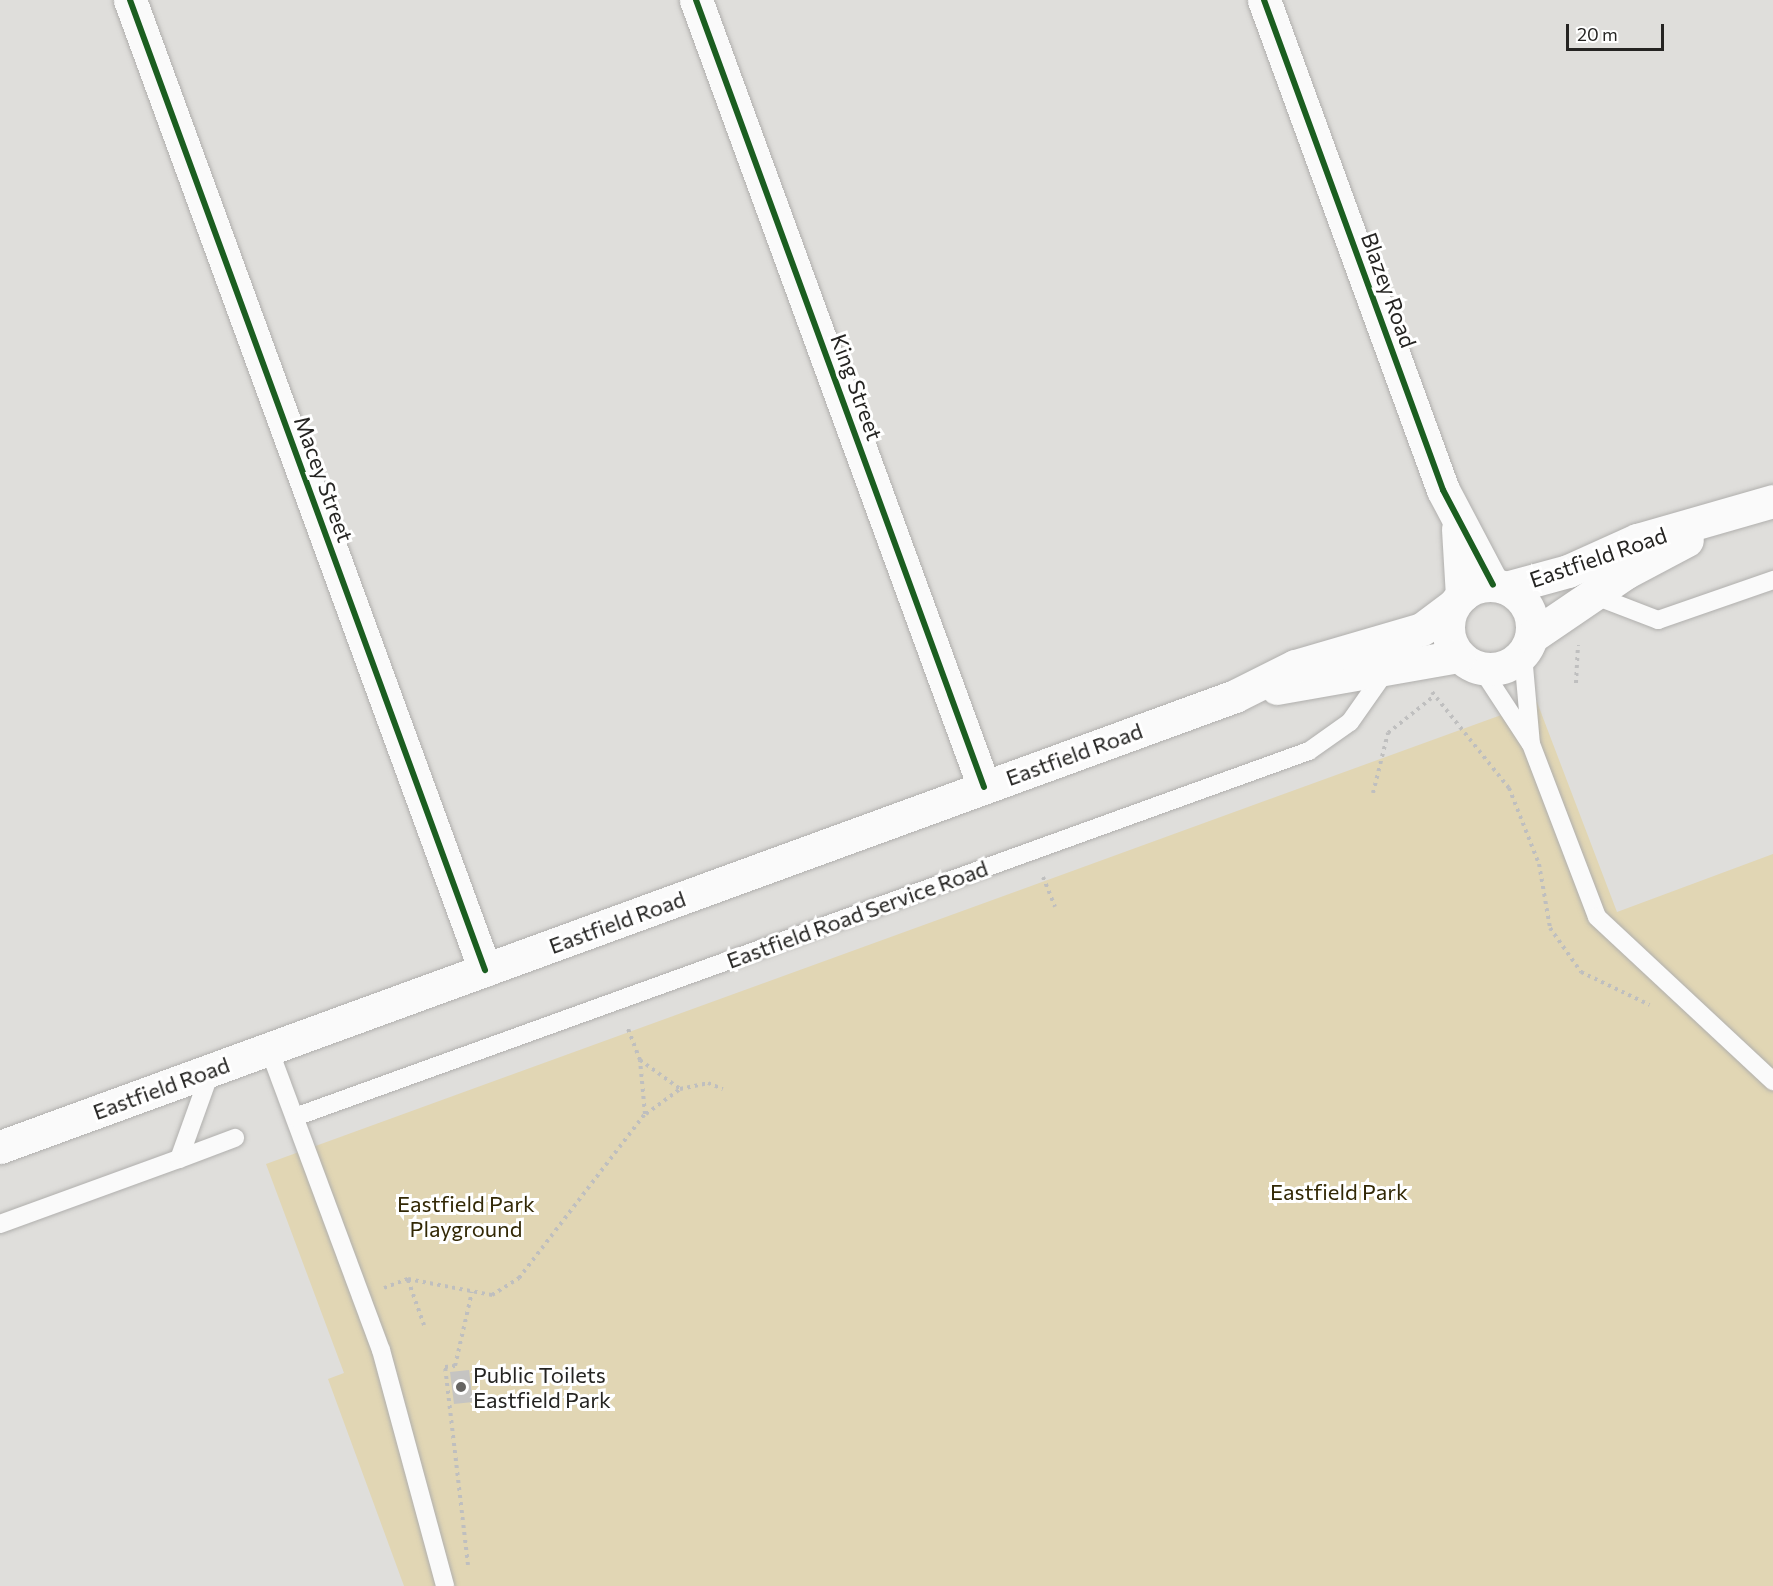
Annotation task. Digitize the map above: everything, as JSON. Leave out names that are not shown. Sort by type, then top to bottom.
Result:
[{"type":"street","name":"Macey Street","points":[[130,0],[485,970]]},
{"type":"street","name":"King Street","points":[[696,0],[984,787]]},
{"type":"street","name":"Blazey Road","points":[[1264,0],[1458,528],[1500,586]]},
{"type":"street","name":"Eastfield Road","points":[[1500,586],[1568,572],[1637,540],[1725,519],[1773,501]]},
{"type":"street","name":"Eastfield Road","points":[[1527,646],[1593,595],[1725,519]]},
{"type":"street","name":"Blazey Road","points":[[1458,528],[1458,601]]},
{"type":"street","points":[[1500,586],[1531,613],[1527,646],[1500,669],[1470,662],[1447,629],[1458,601],[1500,586]]},
{"type":"street","name":"Eastfield Road","points":[[0,1147],[1235,696],[1295,666],[1422,629],[1458,601]]},
{"type":"street","name":"Eastfield Road","points":[[1235,696],[1388,668],[1470,662]]},
{"type":"lane","points":[[1593,595],[1658,620],[1773,580]]},
{"type":"lane","points":[[1527,646],[1531,744]]},
{"type":"lane","points":[[1470,662],[1531,744],[1597,917],[1773,1081]]},
{"type":"lane","name":"Eastfield Road Service Road","points":[[295,1117],[1309,751],[1350,722],[1388,668]]},
{"type":"lane","points":[[269,1049],[381,1350],[446,1586]]},
{"type":"lane","points":[[179,1159],[211,1070]]},
{"type":"lane","points":[[0,1224],[235,1138]]},
{"type":"path","points":[[1373,793],[1388,733],[1434,696]]},
{"type":"path","points":[[1042,877],[1055,907]]},
{"type":"path","points":[[628,1028],[640,1060],[645,1114]]},
{"type":"path","points":[[640,1060],[680,1089]]},
{"type":"path","points":[[360,1295],[408,1279],[492,1295],[508,1290],[645,1114],[680,1089],[708,1083],[723,1089]]},
{"type":"path","points":[[408,1279],[424,1325]]},
{"type":"path","points":[[464,1572],[468,1564],[445,1367],[455,1366],[472,1292]]},
{"type":"green space","name":"Eastfield Park","points":[[1537,702],[1617,912],[1773,854],[1773,1586],[404,1586],[328,1379],[344,1373],[266,1164]]},
{"type":"building","name":"Public Toilets Eastfield Park","points":[[469,1370],[473,1402],[454,1404],[450,1372]]},
{"type":"cycle path","points":[[130,0],[485,970]]},
{"type":"cycle path","points":[[696,0],[984,787]]},
{"type":"cycle path","points":[[1264,0],[1443,490],[1493,585]]},
{"type":"place","name":"Public Toilets Eastfield Park","points":[[461,1387]]},
{"type":"park label","name":"Eastfield Park Playground","points":[[466,1216]]}]
